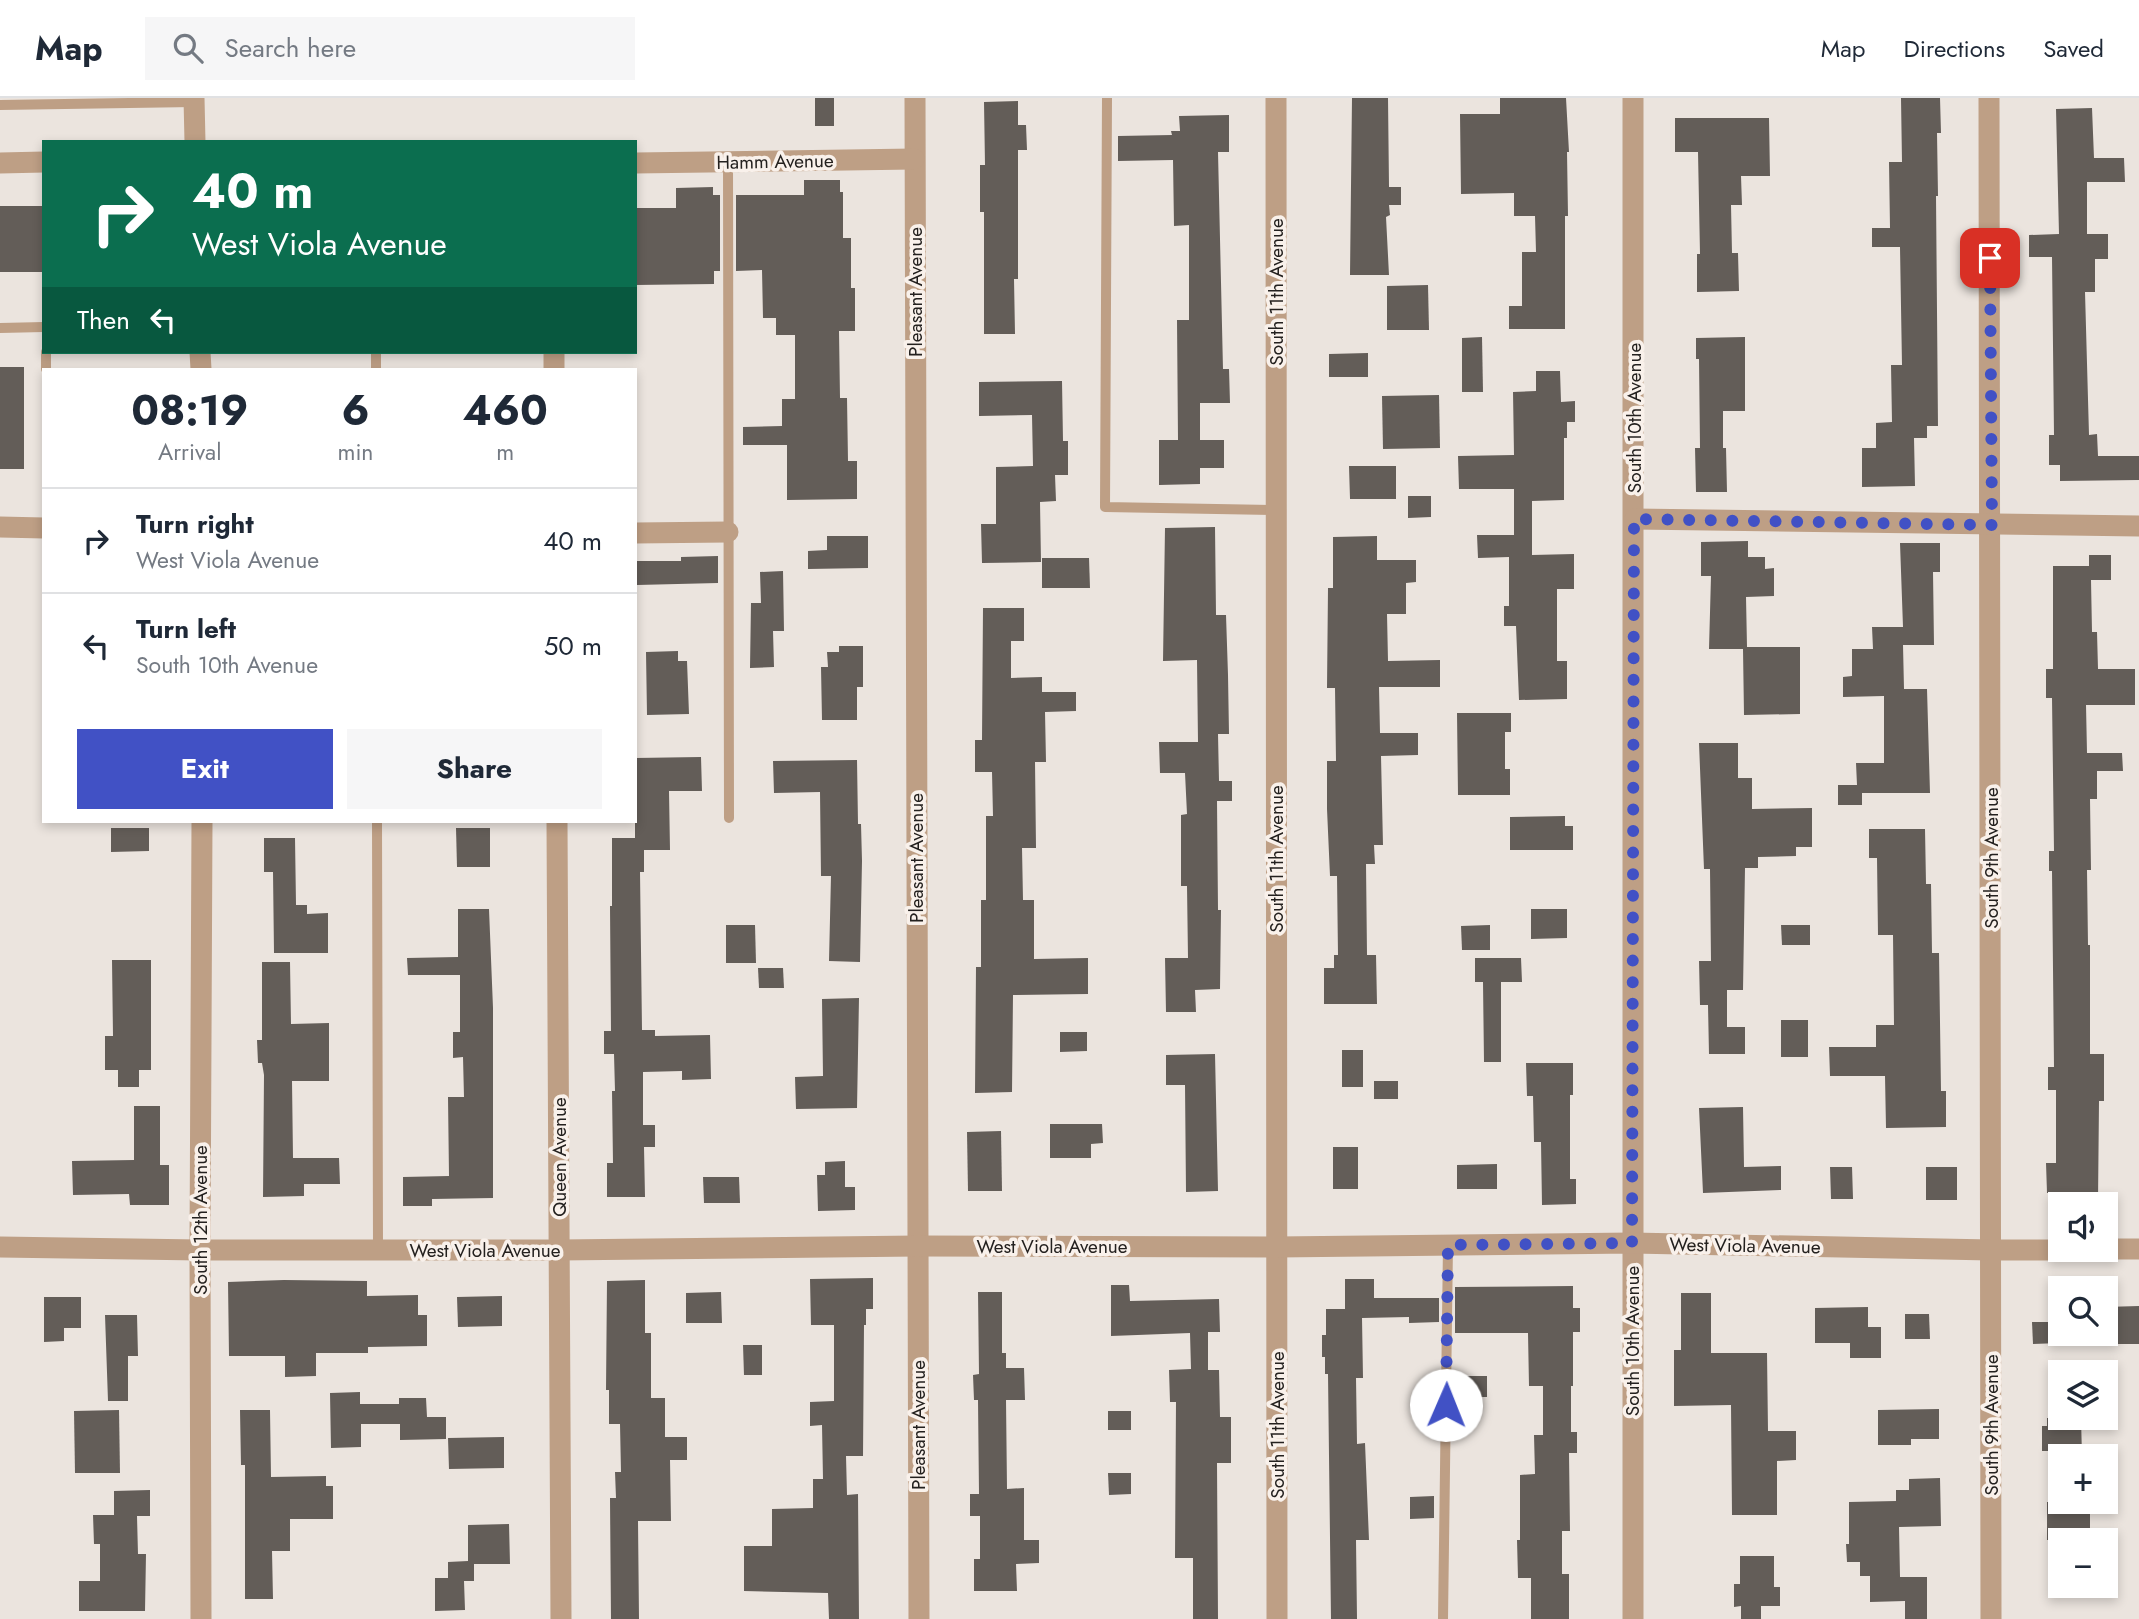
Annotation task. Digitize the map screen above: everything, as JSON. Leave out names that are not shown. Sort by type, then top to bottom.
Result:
[{"type":"street","name":"Pleasant Avenue","points":[[915,98],[919,1619]]},
{"type":"street","name":"South 11th Avenue","points":[[1276,98],[1278,1619]]},
{"type":"street","name":"South 10th Avenue","points":[[1633,98],[1633,1619]]},
{"type":"street","name":"South 9th Avenue","points":[[1989,98],[1992,525],[1991,1619]]},
{"type":"street","points":[[194,100],[195,140]]},
{"type":"street","name":"Hamm Avenue","points":[[637,163],[914,159]]},
{"type":"street","points":[[0,163],[42,162]]},
{"type":"street","points":[[1634,519],[2139,526]]},
{"type":"street","points":[[0,527],[42,528]]},
{"type":"street","points":[[637,533],[729,532]]},
{"type":"street","name":"South 12th Avenue","points":[[201,1619],[202,823]]},
{"type":"street","name":"Queen Avenue","points":[[557,823],[561,1619]]},
{"type":"street","name":"West Viola Avenue","points":[[0,1247],[559,1250],[1632,1243],[2048,1250]]},
{"type":"street","name":"West Viola Avenue","points":[[2118,1250],[2139,1249]]},
{"type":"lane","points":[[1107,98],[1105,507],[1276,510]]},
{"type":"lane","points":[[0,105],[24,101],[194,100]]},
{"type":"lane","points":[[728,162],[729,818]]},
{"type":"lane","points":[[0,328],[42,327]]},
{"type":"lane","points":[[377,823],[378,1250]]},
{"type":"lane","points":[[1443,1619],[1448,1245]]},
{"type":"building","points":[[815,98],[834,98],[834,126],[815,126]]},
{"type":"building","points":[[1352,98],[1388,98],[1389,187],[1401,187],[1401,205],[1389,205],[1390,215],[1386,217],[1389,275],[1350,275]]},
{"type":"building","points":[[1500,98],[1566,98],[1569,152],[1568,216],[1565,216],[1565,329],[1509,329],[1509,306],[1522,306],[1522,252],[1536,252],[1535,216],[1514,216],[1514,193],[1461,194],[1460,114],[1500,114]]},
{"type":"building","points":[[1901,98],[1940,98],[1941,133],[1937,133],[1936,196],[1938,426],[1927,426],[1927,438],[1914,438],[1915,486],[1862,487],[1862,448],[1876,448],[1876,423],[1892,422],[1891,365],[1902,365],[1900,247],[1872,247],[1872,228],[1890,228],[1889,162],[1902,162]]},
{"type":"building","points":[[1018,101],[1018,125],[1026,125],[1027,150],[1018,150],[1018,279],[1014,279],[1015,334],[984,334],[984,212],[980,212],[980,165],[985,165],[984,102]]},
{"type":"building","points":[[2092,108],[2094,158],[2124,158],[2125,182],[2087,182],[2087,234],[2108,234],[2108,259],[2095,259],[2095,292],[2085,292],[2089,435],[2097,434],[2098,456],[2139,456],[2139,480],[2060,481],[2060,465],[2049,465],[2049,435],[2054,435],[2052,257],[2029,257],[2029,235],[2059,234],[2056,109]]},
{"type":"building","points":[[1229,115],[1229,152],[1218,152],[1223,369],[1229,369],[1230,403],[1200,403],[1200,440],[1224,440],[1224,468],[1200,468],[1200,484],[1159,485],[1159,440],[1178,440],[1177,320],[1189,320],[1189,225],[1174,226],[1173,160],[1118,161],[1118,136],[1172,135],[1171,131],[1180,131],[1179,116]]},
{"type":"building","points":[[1675,118],[1769,118],[1770,176],[1741,176],[1742,205],[1731,205],[1732,253],[1738,253],[1739,291],[1697,292],[1697,254],[1700,254],[1698,152],[1675,152]]},
{"type":"building","points":[[804,180],[840,180],[840,192],[843,192],[843,238],[851,238],[851,288],[855,288],[855,331],[839,331],[840,398],[847,398],[848,461],[857,461],[857,499],[787,500],[787,445],[743,445],[743,427],[782,426],[782,399],[795,399],[795,335],[776,335],[776,318],[763,318],[762,270],[736,271],[736,195],[804,195]]},
{"type":"building","points":[[713,187],[713,195],[720,195],[720,271],[714,271],[714,284],[637,285],[637,208],[676,208],[676,188]]},
{"type":"building","points":[[0,206],[42,206],[42,272],[0,272]]},
{"type":"building","points":[[1428,285],[1429,330],[1387,330],[1387,286]]},
{"type":"building","points":[[1482,337],[1483,392],[1462,392],[1462,338]]},
{"type":"building","points":[[1745,337],[1745,411],[1723,411],[1727,492],[1696,492],[1695,448],[1700,448],[1699,359],[1696,359],[1696,338]]},
{"type":"building","points":[[1368,353],[1368,377],[1329,377],[1329,354]]},
{"type":"building","points":[[0,367],[24,367],[24,469],[0,469]]},
{"type":"building","points":[[1536,371],[1560,371],[1561,402],[1575,401],[1575,422],[1567,422],[1567,438],[1564,438],[1564,500],[1532,501],[1532,555],[1574,554],[1574,589],[1557,589],[1557,661],[1567,661],[1567,699],[1519,700],[1516,626],[1504,626],[1504,606],[1509,606],[1509,557],[1478,558],[1477,535],[1514,535],[1514,489],[1459,489],[1458,456],[1514,455],[1513,392],[1536,391]]},
{"type":"building","points":[[1062,381],[1063,441],[1068,441],[1068,475],[1055,475],[1056,501],[1040,502],[1041,562],[982,563],[981,524],[996,524],[996,467],[1033,466],[1032,415],[979,416],[979,382]]},
{"type":"building","points":[[1439,395],[1440,448],[1383,449],[1382,396]]},
{"type":"building","points":[[1349,466],[1396,466],[1396,499],[1350,499]]},
{"type":"building","points":[[1408,496],[1431,496],[1431,517],[1408,518]]},
{"type":"building","points":[[1215,527],[1216,615],[1226,615],[1229,734],[1218,734],[1219,781],[1232,781],[1232,801],[1217,801],[1218,910],[1221,910],[1220,989],[1195,990],[1196,1012],[1166,1012],[1165,958],[1188,958],[1187,886],[1181,886],[1181,815],[1187,814],[1185,773],[1160,773],[1159,742],[1198,742],[1197,660],[1163,661],[1165,528]]},
{"type":"building","points":[[827,536],[868,536],[868,568],[808,569],[808,551],[827,550]]},
{"type":"building","points":[[1377,536],[1377,560],[1416,560],[1416,582],[1406,583],[1406,614],[1387,614],[1388,661],[1440,660],[1440,687],[1379,687],[1380,733],[1418,733],[1418,755],[1381,756],[1383,845],[1374,845],[1375,864],[1366,864],[1367,955],[1376,955],[1377,1004],[1324,1004],[1324,968],[1334,968],[1334,955],[1338,955],[1337,876],[1330,876],[1327,809],[1327,761],[1336,761],[1335,688],[1327,688],[1328,588],[1333,588],[1333,537]]},
{"type":"building","points":[[1748,541],[1748,557],[1765,557],[1765,569],[1774,568],[1774,596],[1746,597],[1747,647],[1800,647],[1800,714],[1744,715],[1743,649],[1709,649],[1711,576],[1701,576],[1701,542]]},
{"type":"building","points":[[1900,543],[1940,543],[1940,572],[1933,572],[1934,645],[1903,645],[1904,689],[1927,689],[1930,793],[1862,793],[1862,805],[1838,805],[1838,785],[1857,785],[1856,763],[1884,763],[1884,696],[1843,697],[1843,677],[1852,676],[1852,649],[1873,649],[1872,627],[1903,627]]},
{"type":"building","points":[[2089,555],[2111,555],[2111,580],[2091,580],[2092,632],[2097,632],[2098,669],[2135,669],[2135,705],[2086,705],[2087,753],[2122,753],[2123,771],[2097,771],[2097,799],[2090,799],[2091,870],[2087,870],[2090,1054],[2104,1054],[2104,1101],[2099,1101],[2098,1192],[2047,1193],[2046,1163],[2056,1163],[2056,1090],[2048,1090],[2048,1067],[2054,1067],[2052,871],[2049,871],[2049,851],[2054,851],[2052,698],[2046,698],[2046,669],[2053,669],[2053,566],[2089,566]]},
{"type":"building","points":[[718,556],[718,583],[637,585],[637,561],[681,561],[681,557]]},
{"type":"building","points":[[1042,558],[1089,558],[1090,588],[1042,588]]},
{"type":"building","points":[[783,571],[784,631],[773,631],[774,667],[750,668],[751,603],[761,603],[760,572]]},
{"type":"building","points":[[983,608],[1024,608],[1024,641],[1011,641],[1011,678],[1042,677],[1042,692],[1076,692],[1076,711],[1045,712],[1046,762],[1035,762],[1036,848],[1022,848],[1023,900],[1034,900],[1034,959],[1088,958],[1088,994],[1013,995],[1012,1092],[975,1093],[976,967],[981,967],[981,900],[986,900],[986,816],[993,816],[992,772],[975,772],[975,740],[982,740]]},
{"type":"building","points":[[839,646],[863,646],[863,687],[857,687],[857,720],[822,720],[821,667],[828,667],[827,652],[839,652]]},
{"type":"building","points":[[678,651],[678,661],[687,661],[689,714],[647,715],[646,652]]},
{"type":"building","points":[[1457,713],[1511,713],[1511,732],[1505,732],[1505,769],[1510,769],[1510,795],[1458,795]]},
{"type":"building","points":[[1699,743],[1738,743],[1738,778],[1752,778],[1752,809],[1812,808],[1812,847],[1796,847],[1796,856],[1758,857],[1758,868],[1745,868],[1743,990],[1727,990],[1727,1027],[1745,1027],[1745,1054],[1709,1054],[1708,1005],[1700,1005],[1699,961],[1711,961],[1710,869],[1704,869]]},
{"type":"building","points":[[701,757],[702,791],[669,791],[670,850],[644,850],[644,872],[640,872],[642,1030],[655,1030],[655,1036],[710,1035],[711,1079],[682,1080],[682,1071],[643,1072],[643,1125],[655,1125],[655,1147],[644,1147],[645,1197],[607,1197],[607,1163],[613,1163],[612,1091],[615,1091],[614,1054],[604,1054],[604,1031],[611,1031],[612,838],[635,838],[637,758]]},
{"type":"building","points":[[857,760],[858,824],[861,824],[862,861],[860,962],[829,961],[831,876],[821,876],[820,792],[774,793],[773,761]]},
{"type":"building","points":[[1565,816],[1565,826],[1573,826],[1573,850],[1510,850],[1510,817]]},
{"type":"building","points":[[111,828],[149,828],[149,851],[111,852]]},
{"type":"building","points":[[456,828],[490,828],[490,867],[457,867]]},
{"type":"building","points":[[1869,829],[1925,829],[1926,884],[1931,884],[1932,953],[1939,953],[1941,1091],[1946,1091],[1946,1127],[1886,1128],[1885,1076],[1830,1076],[1829,1047],[1876,1047],[1876,1025],[1894,1025],[1893,935],[1878,935],[1877,858],[1869,858]]},
{"type":"building","points":[[264,838],[295,838],[296,905],[307,905],[307,914],[328,913],[328,953],[274,953],[273,872],[264,872]]},
{"type":"building","points":[[458,909],[489,909],[493,1008],[493,1198],[432,1199],[432,1206],[403,1206],[403,1177],[449,1176],[448,1097],[464,1097],[463,1057],[453,1058],[453,1032],[460,1032],[460,975],[408,975],[407,958],[458,957]]},
{"type":"building","points":[[1531,909],[1567,909],[1567,938],[1531,939]]},
{"type":"building","points":[[726,925],[755,925],[756,963],[726,963]]},
{"type":"building","points":[[1490,925],[1490,950],[1462,950],[1461,926]]},
{"type":"building","points":[[1781,925],[1810,925],[1810,945],[1782,945]]},
{"type":"building","points":[[1475,958],[1521,958],[1522,982],[1501,982],[1501,1062],[1484,1062],[1483,982],[1475,982]]},
{"type":"building","points":[[112,960],[151,960],[151,1070],[139,1070],[139,1087],[118,1087],[118,1070],[105,1070],[105,1036],[113,1036]]},
{"type":"building","points":[[262,962],[290,962],[291,1024],[329,1023],[329,1081],[292,1081],[293,1158],[339,1158],[340,1184],[304,1184],[304,1196],[263,1197],[264,1075],[262,1063],[258,1063],[257,1040],[262,1040]]},
{"type":"building","points":[[758,968],[783,968],[784,988],[759,988]]},
{"type":"building","points":[[859,998],[857,1108],[796,1109],[795,1077],[823,1076],[822,999]]},
{"type":"building","points":[[1781,1020],[1808,1020],[1808,1057],[1781,1057]]},
{"type":"building","points":[[1060,1032],[1087,1032],[1087,1051],[1060,1052]]},
{"type":"building","points":[[1342,1050],[1363,1050],[1363,1087],[1342,1087]]},
{"type":"building","points":[[1215,1054],[1218,1191],[1186,1192],[1185,1085],[1166,1085],[1166,1055]]},
{"type":"building","points":[[1526,1063],[1573,1063],[1573,1095],[1570,1095],[1570,1179],[1576,1179],[1576,1204],[1542,1205],[1541,1142],[1534,1142],[1533,1096],[1527,1096]]},
{"type":"building","points":[[1374,1081],[1398,1081],[1398,1099],[1374,1099]]},
{"type":"building","points":[[134,1106],[160,1106],[160,1165],[169,1165],[169,1205],[130,1205],[129,1194],[73,1195],[72,1161],[134,1160]]},
{"type":"building","points":[[1743,1107],[1744,1167],[1781,1166],[1781,1190],[1703,1193],[1699,1108]]},
{"type":"building","points":[[1050,1124],[1102,1124],[1103,1143],[1091,1144],[1091,1158],[1050,1158]]},
{"type":"building","points":[[1001,1131],[1002,1191],[968,1191],[967,1132]]},
{"type":"building","points":[[1333,1147],[1358,1147],[1358,1189],[1333,1189]]},
{"type":"building","points":[[845,1161],[845,1187],[855,1187],[855,1210],[818,1211],[817,1175],[825,1175],[825,1162]]},
{"type":"building","points":[[1497,1164],[1497,1189],[1457,1189],[1457,1165]]},
{"type":"building","points":[[1830,1167],[1852,1167],[1853,1199],[1831,1199]]},
{"type":"building","points":[[1926,1167],[1957,1167],[1957,1200],[1926,1200]]},
{"type":"building","points":[[703,1177],[739,1177],[740,1203],[704,1203]]},
{"type":"building","points":[[873,1278],[873,1309],[866,1309],[864,1325],[863,1456],[846,1456],[847,1495],[858,1494],[859,1619],[829,1619],[828,1593],[744,1591],[744,1546],[772,1546],[772,1509],[813,1508],[813,1479],[823,1479],[822,1425],[810,1426],[810,1402],[834,1401],[834,1325],[811,1325],[810,1279]]},
{"type":"building","points":[[1345,1279],[1374,1279],[1374,1298],[1439,1298],[1439,1322],[1409,1323],[1409,1317],[1362,1318],[1363,1378],[1356,1378],[1357,1444],[1365,1443],[1369,1540],[1356,1540],[1357,1619],[1331,1619],[1328,1374],[1325,1374],[1325,1357],[1322,1357],[1322,1335],[1326,1335],[1326,1309],[1345,1309]]},
{"type":"building","points":[[645,1280],[645,1333],[651,1333],[651,1398],[665,1398],[665,1437],[687,1437],[687,1460],[670,1460],[671,1521],[638,1521],[639,1619],[611,1619],[610,1498],[616,1498],[615,1472],[621,1472],[620,1424],[609,1424],[609,1390],[606,1390],[607,1281]]},
{"type":"building","points":[[367,1281],[367,1296],[418,1295],[418,1315],[427,1315],[427,1346],[368,1347],[368,1353],[316,1353],[316,1376],[285,1377],[285,1356],[229,1356],[228,1282]]},
{"type":"building","points":[[1111,1285],[1129,1285],[1130,1301],[1219,1299],[1220,1332],[1208,1332],[1208,1370],[1219,1370],[1220,1417],[1231,1417],[1231,1463],[1217,1463],[1218,1619],[1193,1619],[1193,1558],[1175,1558],[1176,1402],[1170,1402],[1169,1370],[1191,1369],[1190,1333],[1111,1336]]},
{"type":"building","points":[[1573,1286],[1573,1308],[1580,1308],[1580,1332],[1573,1332],[1571,1386],[1571,1432],[1577,1432],[1577,1453],[1569,1453],[1570,1531],[1562,1531],[1562,1574],[1569,1574],[1569,1619],[1531,1619],[1531,1578],[1518,1578],[1520,1475],[1535,1474],[1534,1435],[1543,1435],[1543,1386],[1529,1386],[1528,1333],[1455,1333],[1455,1287]]},
{"type":"building","points":[[721,1292],[722,1323],[686,1323],[686,1293]]},
{"type":"building","points":[[978,1292],[1002,1292],[1002,1353],[1006,1353],[1006,1368],[1024,1368],[1025,1400],[1006,1400],[1007,1489],[1024,1488],[1024,1540],[1039,1540],[1039,1563],[1016,1564],[1017,1591],[974,1591],[974,1559],[980,1559],[980,1516],[970,1516],[970,1494],[979,1494],[978,1400],[974,1400],[973,1375],[979,1374]]},
{"type":"building","points":[[1681,1293],[1711,1293],[1711,1353],[1767,1353],[1768,1431],[1796,1431],[1796,1460],[1777,1461],[1777,1515],[1732,1515],[1731,1405],[1674,1406],[1674,1350],[1681,1350]]},
{"type":"building","points":[[502,1296],[502,1326],[458,1327],[457,1297]]},
{"type":"building","points":[[44,1297],[81,1297],[81,1328],[64,1328],[64,1341],[44,1342]]},
{"type":"building","points":[[2139,1306],[2139,1344],[2118,1344],[2118,1307]]},
{"type":"building","points":[[1868,1307],[1868,1327],[1881,1327],[1881,1358],[1850,1358],[1850,1343],[1815,1343],[1815,1308]]},
{"type":"building","points":[[1905,1314],[1929,1314],[1930,1339],[1905,1339]]},
{"type":"building","points":[[105,1315],[137,1315],[138,1356],[128,1356],[128,1401],[108,1401]]},
{"type":"building","points":[[2032,1322],[2048,1322],[2048,1343],[2033,1344]]},
{"type":"building","points":[[743,1345],[762,1345],[762,1375],[744,1375]]},
{"type":"building","points":[[1464,1376],[1487,1376],[1487,1397],[1464,1397]]},
{"type":"building","points":[[360,1392],[360,1404],[399,1404],[399,1398],[426,1398],[427,1417],[446,1417],[446,1439],[400,1440],[400,1424],[361,1424],[361,1447],[331,1448],[330,1393]]},
{"type":"building","points":[[1939,1409],[1939,1439],[1911,1439],[1911,1445],[1878,1445],[1878,1410]]},
{"type":"building","points":[[119,1410],[120,1473],[75,1473],[74,1411]]},
{"type":"building","points":[[240,1410],[270,1410],[271,1477],[326,1476],[326,1486],[333,1486],[333,1519],[290,1519],[290,1551],[272,1551],[273,1599],[245,1599],[245,1465],[241,1465]]},
{"type":"building","points":[[1108,1411],[1131,1411],[1131,1430],[1108,1430]]},
{"type":"building","points":[[2048,1418],[2048,1430],[2081,1430],[2082,1444],[2048,1444],[2048,1451],[2042,1451],[2042,1426],[2047,1426]]},
{"type":"building","points":[[504,1437],[504,1468],[449,1469],[448,1438]]},
{"type":"building","points":[[1108,1473],[1131,1473],[1131,1494],[1109,1495]]},
{"type":"building","points":[[1940,1478],[1941,1526],[1899,1527],[1900,1577],[1927,1577],[1927,1619],[1905,1619],[1905,1601],[1870,1602],[1870,1576],[1860,1576],[1860,1562],[1847,1562],[1849,1502],[1896,1501],[1896,1490],[1909,1490],[1909,1479]]},
{"type":"building","points":[[150,1490],[150,1516],[137,1516],[138,1554],[146,1554],[145,1611],[79,1611],[79,1581],[100,1581],[100,1544],[94,1544],[93,1515],[114,1515],[114,1491]]},
{"type":"building","points":[[1434,1496],[1434,1518],[1410,1519],[1410,1497]]},
{"type":"building","points":[[2047,1502],[2048,1514],[2090,1514],[2090,1528],[2048,1528],[2047,1540]]},
{"type":"building","points":[[509,1524],[510,1564],[474,1564],[474,1581],[464,1581],[465,1610],[435,1611],[435,1578],[448,1578],[448,1562],[468,1561],[468,1525]]},
{"type":"building","points":[[1740,1556],[1774,1556],[1774,1587],[1780,1587],[1780,1606],[1761,1606],[1761,1619],[1741,1619],[1741,1606],[1734,1607],[1734,1584],[1740,1584]]},
{"type":"route","points":[[1446,1405],[1448,1245],[1632,1243],[1634,519],[1992,525],[1990,258]]}]
